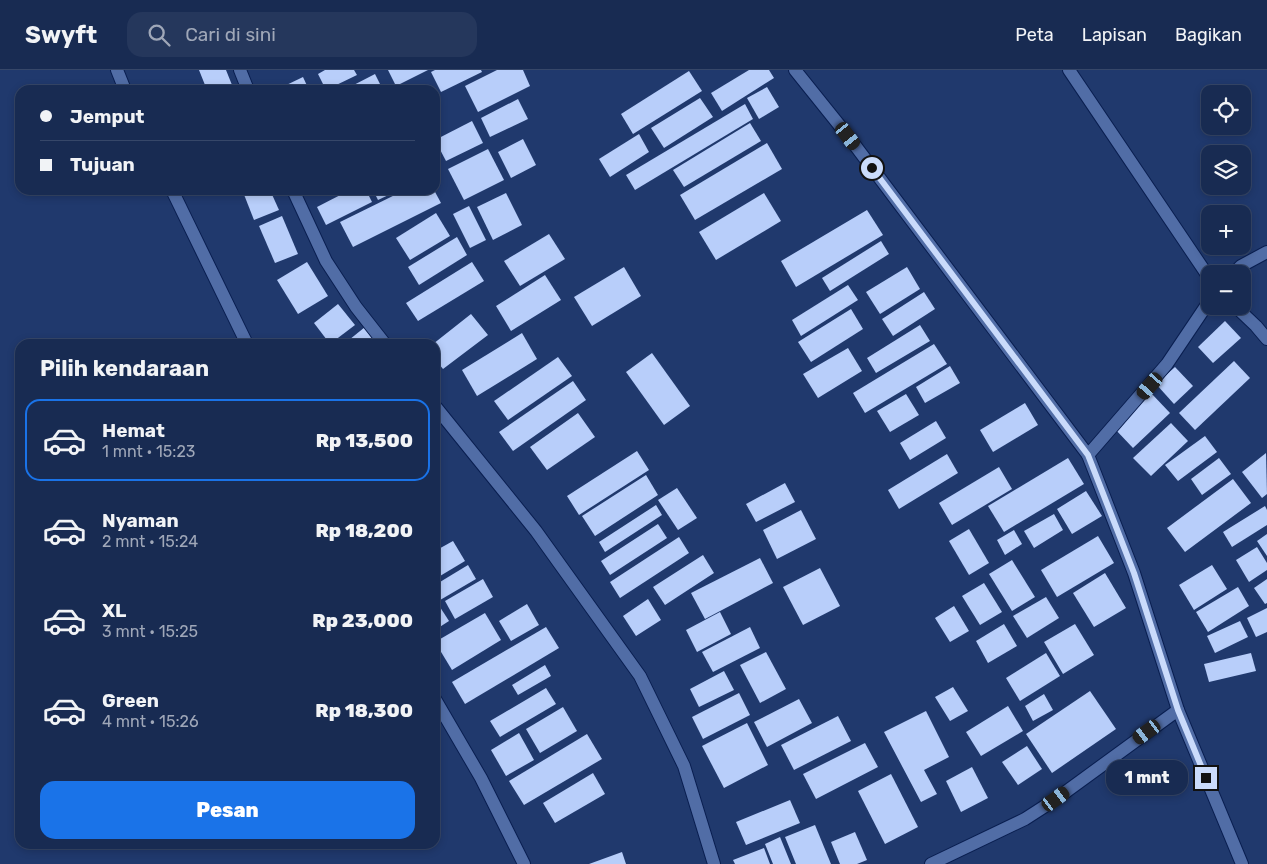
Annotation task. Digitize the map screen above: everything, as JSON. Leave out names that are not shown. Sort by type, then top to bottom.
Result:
[{"type":"street","points":[[117,70],[123,85]]},
{"type":"street","points":[[240,70],[246,85]]},
{"type":"street","points":[[796,70],[848,136],[1088,455],[1134,573],[1178,710],[1242,864]]},
{"type":"street","points":[[1069,70],[1201,267]]},
{"type":"street","points":[[174,195],[245,339]]},
{"type":"street","points":[[295,195],[326,261],[356,307],[381,339]]},
{"type":"street","points":[[1243,265],[1267,252]]},
{"type":"street","points":[[1088,455],[1167,364],[1201,313]]},
{"type":"street","points":[[1244,315],[1267,339]]},
{"type":"street","points":[[440,412],[536,531],[640,676],[684,766],[714,864]]},
{"type":"street","points":[[440,708],[481,778],[522,861],[509,864]]},
{"type":"street","points":[[931,864],[1025,819],[1056,799],[1178,710]]},
{"type":"building","points":[[199,70],[226,70],[232,85],[205,85]]},
{"type":"building","points":[[325,70],[354,70],[357,75],[336,85],[324,85],[318,74]]},
{"type":"building","points":[[388,70],[428,70],[398,85],[396,85]]},
{"type":"building","points":[[435,70],[481,70],[482,72],[441,92],[440,85],[438,85],[431,72]]},
{"type":"building","points":[[497,70],[523,70],[530,86],[478,112],[465,86]]},
{"type":"building","points":[[749,70],[769,70],[774,78],[722,111],[711,93]]},
{"type":"building","points":[[689,71],[702,91],[633,134],[621,114]]},
{"type":"building","points":[[375,74],[380,85],[354,85]]},
{"type":"building","points":[[303,77],[307,85],[286,85]]},
{"type":"building","points":[[767,87],[779,107],[759,119],[747,98]]},
{"type":"building","points":[[700,98],[713,117],[664,148],[651,128]]},
{"type":"building","points":[[518,99],[528,119],[490,137],[481,118]]},
{"type":"building","points":[[745,104],[753,119],[635,190],[626,175]]},
{"type":"building","points":[[472,121],[483,143],[446,161],[440,150],[440,137]]},
{"type":"building","points":[[750,123],[761,141],[684,187],[673,170]]},
{"type":"building","points":[[639,134],[649,152],[610,177],[599,159]]},
{"type":"building","points":[[523,139],[536,165],[511,178],[498,152]]},
{"type":"building","points":[[767,143],[782,169],[695,220],[680,195]]},
{"type":"building","points":[[488,149],[504,180],[464,200],[448,169]]},
{"type":"building","points":[[506,193],[522,225],[493,240],[477,207]]},
{"type":"building","points":[[764,193],[781,221],[716,260],[699,232]]},
{"type":"building","points":[[244,195],[272,195],[279,210],[254,220]]},
{"type":"building","points":[[340,195],[368,195],[372,202],[326,225],[317,207]]},
{"type":"building","points":[[376,195],[388,195],[378,200]]},
{"type":"building","points":[[395,195],[437,195],[441,203],[353,247],[340,222]]},
{"type":"building","points":[[469,206],[486,240],[470,248],[453,214]]},
{"type":"building","points":[[867,210],[883,235],[796,287],[781,261]]},
{"type":"building","points":[[436,213],[450,236],[410,260],[396,238]]},
{"type":"building","points":[[282,216],[298,254],[275,263],[259,226]]},
{"type":"building","points":[[549,234],[565,259],[520,286],[504,261]]},
{"type":"building","points":[[457,237],[467,255],[419,285],[408,267]]},
{"type":"building","points":[[881,241],[889,254],[830,291],[822,278]]},
{"type":"building","points":[[307,262],[328,296],[298,314],[277,280]]},
{"type":"building","points":[[472,262],[484,281],[418,321],[406,303]]},
{"type":"building","points":[[624,267],[641,296],[592,326],[574,297]]},
{"type":"building","points":[[907,267],[920,289],[880,314],[866,292]]},
{"type":"building","points":[[545,275],[561,300],[511,331],[496,306]]},
{"type":"building","points":[[848,285],[858,300],[801,336],[792,320]]},
{"type":"building","points":[[924,292],[935,309],[893,336],[882,319]]},
{"type":"building","points":[[338,304],[355,325],[337,339],[326,339],[314,323]]},
{"type":"building","points":[[851,309],[863,329],[811,362],[798,342]]},
{"type":"building","points":[[471,314],[488,335],[443,369],[440,365],[439,339]]},
{"type":"building","points":[[1225,321],[1241,338],[1213,363],[1198,347]]},
{"type":"building","points":[[920,325],[930,341],[876,373],[867,358]]},
{"type":"building","points":[[365,327],[373,339],[350,339]]},
{"type":"building","points":[[522,333],[537,359],[477,396],[462,370]]},
{"type":"building","points":[[934,344],[947,364],[865,413],[853,393]]},
{"type":"building","points":[[848,348],[862,371],[818,398],[803,374]]},
{"type":"building","points":[[652,353],[690,406],[664,425],[626,372]]},
{"type":"building","points":[[558,357],[572,376],[508,420],[494,401]]},
{"type":"building","points":[[1234,361],[1250,378],[1195,430],[1179,413]]},
{"type":"building","points":[[950,366],[960,383],[925,403],[916,387]]},
{"type":"building","points":[[1175,367],[1193,386],[1174,404],[1156,384]]},
{"type":"building","points":[[573,381],[586,400],[513,451],[499,432]]},
{"type":"building","points":[[1151,393],[1170,413],[1133,448],[1114,428]]},
{"type":"building","points":[[906,394],[919,415],[890,432],[877,411]]},
{"type":"building","points":[[1025,403],[1038,425],[993,452],[980,430]]},
{"type":"building","points":[[578,413],[595,437],[547,470],[530,447]]},
{"type":"building","points":[[936,421],[946,438],[910,460],[900,443]]},
{"type":"building","points":[[1171,423],[1188,441],[1151,476],[1133,458]]},
{"type":"building","points":[[1205,436],[1217,452],[1178,481],[1165,465]]},
{"type":"building","points":[[637,451],[649,470],[579,515],[567,496]]},
{"type":"building","points":[[1266,453],[1267,494],[1262,498],[1242,472]]},
{"type":"building","points":[[947,454],[958,473],[899,509],[888,490]]},
{"type":"building","points":[[1068,458],[1084,484],[1004,532],[988,506]]},
{"type":"building","points":[[1219,458],[1231,474],[1202,495],[1191,479]]},
{"type":"building","points":[[999,467],[1012,489],[952,525],[939,503]]},
{"type":"building","points":[[646,475],[658,495],[595,536],[582,516]]},
{"type":"building","points":[[1233,479],[1251,503],[1185,552],[1167,528]]},
{"type":"building","points":[[785,483],[795,502],[756,522],[746,504]]},
{"type":"building","points":[[677,488],[697,518],[678,530],[658,500]]},
{"type":"building","points":[[1086,491],[1102,516],[1072,534],[1057,509]]},
{"type":"building","points":[[656,505],[662,515],[605,552],[599,542]]},
{"type":"building","points":[[1265,506],[1267,510],[1267,525],[1232,547],[1223,532]]},
{"type":"building","points":[[801,510],[816,539],[777,559],[763,530]]},
{"type":"building","points":[[1054,514],[1063,530],[1034,548],[1024,531]]},
{"type":"building","points":[[658,524],[667,538],[610,575],[601,561]]},
{"type":"building","points":[[969,529],[989,563],[969,575],[949,541]]},
{"type":"building","points":[[1014,530],[1022,544],[1005,555],[997,540]]},
{"type":"building","points":[[1267,534],[1267,556],[1257,541]]},
{"type":"building","points":[[1098,536],[1114,563],[1057,597],[1041,570]]},
{"type":"building","points":[[679,537],[689,553],[620,598],[610,582]]},
{"type":"building","points":[[453,541],[465,561],[440,576],[440,548]]},
{"type":"building","points":[[1257,547],[1267,563],[1267,570],[1249,582],[1236,560]]},
{"type":"building","points":[[703,555],[714,573],[665,605],[653,587]]},
{"type":"building","points":[[760,558],[773,583],[705,619],[691,593]]},
{"type":"building","points":[[1012,560],[1035,597],[1012,611],[989,574]]},
{"type":"building","points":[[468,565],[476,579],[440,600],[440,582]]},
{"type":"building","points":[[1212,565],[1227,589],[1194,610],[1179,585]]},
{"type":"building","points":[[820,568],[840,606],[803,625],[783,587]]},
{"type":"building","points":[[1105,573],[1126,608],[1094,627],[1073,593]]},
{"type":"building","points":[[483,579],[493,597],[455,619],[445,601]]},
{"type":"building","points":[[1267,579],[1267,603],[1265,604],[1254,588]]},
{"type":"building","points":[[984,583],[1002,612],[980,625],[962,596]]},
{"type":"building","points":[[1238,587],[1249,606],[1208,632],[1196,612]]},
{"type":"building","points":[[1046,597],[1059,618],[1027,638],[1013,616]]},
{"type":"building","points":[[648,599],[661,620],[636,636],[623,616]]},
{"type":"building","points":[[527,604],[539,625],[511,641],[499,621]]},
{"type":"building","points":[[954,606],[969,631],[950,642],[935,618]]},
{"type":"building","points":[[440,607],[449,621],[440,627]]},
{"type":"building","points":[[1267,608],[1267,632],[1256,637],[1247,618]]},
{"type":"building","points":[[720,612],[731,634],[697,652],[686,630]]},
{"type":"building","points":[[485,613],[501,640],[452,670],[440,650],[440,639]]},
{"type":"building","points":[[1240,621],[1248,637],[1215,653],[1207,636]]},
{"type":"building","points":[[1004,624],[1017,646],[988,663],[976,641]]},
{"type":"building","points":[[1075,624],[1094,655],[1063,674],[1044,642]]},
{"type":"building","points":[[546,627],[559,648],[465,704],[452,682]]},
{"type":"building","points":[[750,627],[760,648],[713,672],[702,652]]},
{"type":"building","points":[[766,652],[786,689],[760,703],[740,665]]},
{"type":"building","points":[[1046,653],[1060,676],[1020,701],[1006,678]]},
{"type":"building","points":[[1251,653],[1256,671],[1209,682],[1204,664]]},
{"type":"building","points":[[545,665],[551,676],[518,695],[512,685]]},
{"type":"building","points":[[724,671],[734,690],[699,707],[690,689]]},
{"type":"building","points":[[953,687],[968,711],[950,721],[935,697]]},
{"type":"building","points":[[546,688],[556,704],[500,737],[490,721]]},
{"type":"building","points":[[1090,691],[1116,729],[1052,773],[1026,734]]},
{"type":"building","points":[[739,693],[750,715],[703,739],[692,717]]},
{"type":"building","points":[[1044,694],[1053,710],[1033,721],[1025,706]]},
{"type":"building","points":[[799,699],[812,723],[767,747],[754,722]]},
{"type":"building","points":[[1008,706],[1023,731],[981,756],[966,732]]},
{"type":"building","points":[[563,707],[577,731],[540,753],[526,729]]},
{"type":"building","points":[[926,711],[949,757],[924,770],[937,794],[921,802],[884,732]]},
{"type":"building","points":[[838,716],[851,741],[794,770],[781,745]]},
{"type":"building","points":[[747,723],[768,765],[724,788],[702,746]]},
{"type":"building","points":[[519,733],[534,760],[506,776],[491,750]]},
{"type":"building","points":[[587,734],[602,759],[524,805],[509,781]]},
{"type":"building","points":[[865,743],[878,767],[816,799],[803,774]]},
{"type":"building","points":[[1027,746],[1042,769],[1018,785],[1002,762]]},
{"type":"building","points":[[972,767],[988,798],[961,812],[946,781]]},
{"type":"building","points":[[593,773],[605,794],[555,823],[543,803]]},
{"type":"building","points":[[891,774],[918,827],[885,844],[858,791]]},
{"type":"building","points":[[790,800],[800,823],[746,845],[736,822]]},
{"type":"building","points":[[815,825],[831,864],[796,864],[785,837]]},
{"type":"building","points":[[855,832],[867,860],[857,864],[840,864],[831,842]]},
{"type":"building","points":[[780,837],[791,864],[773,864],[765,844]]},
{"type":"building","points":[[764,848],[770,864],[735,864],[733,860]]},
{"type":"building","points":[[622,852],[626,864],[589,864]]},
{"type":"route","points":[[872,168],[1088,455],[1134,573],[1178,710],[1206,778]]}]
